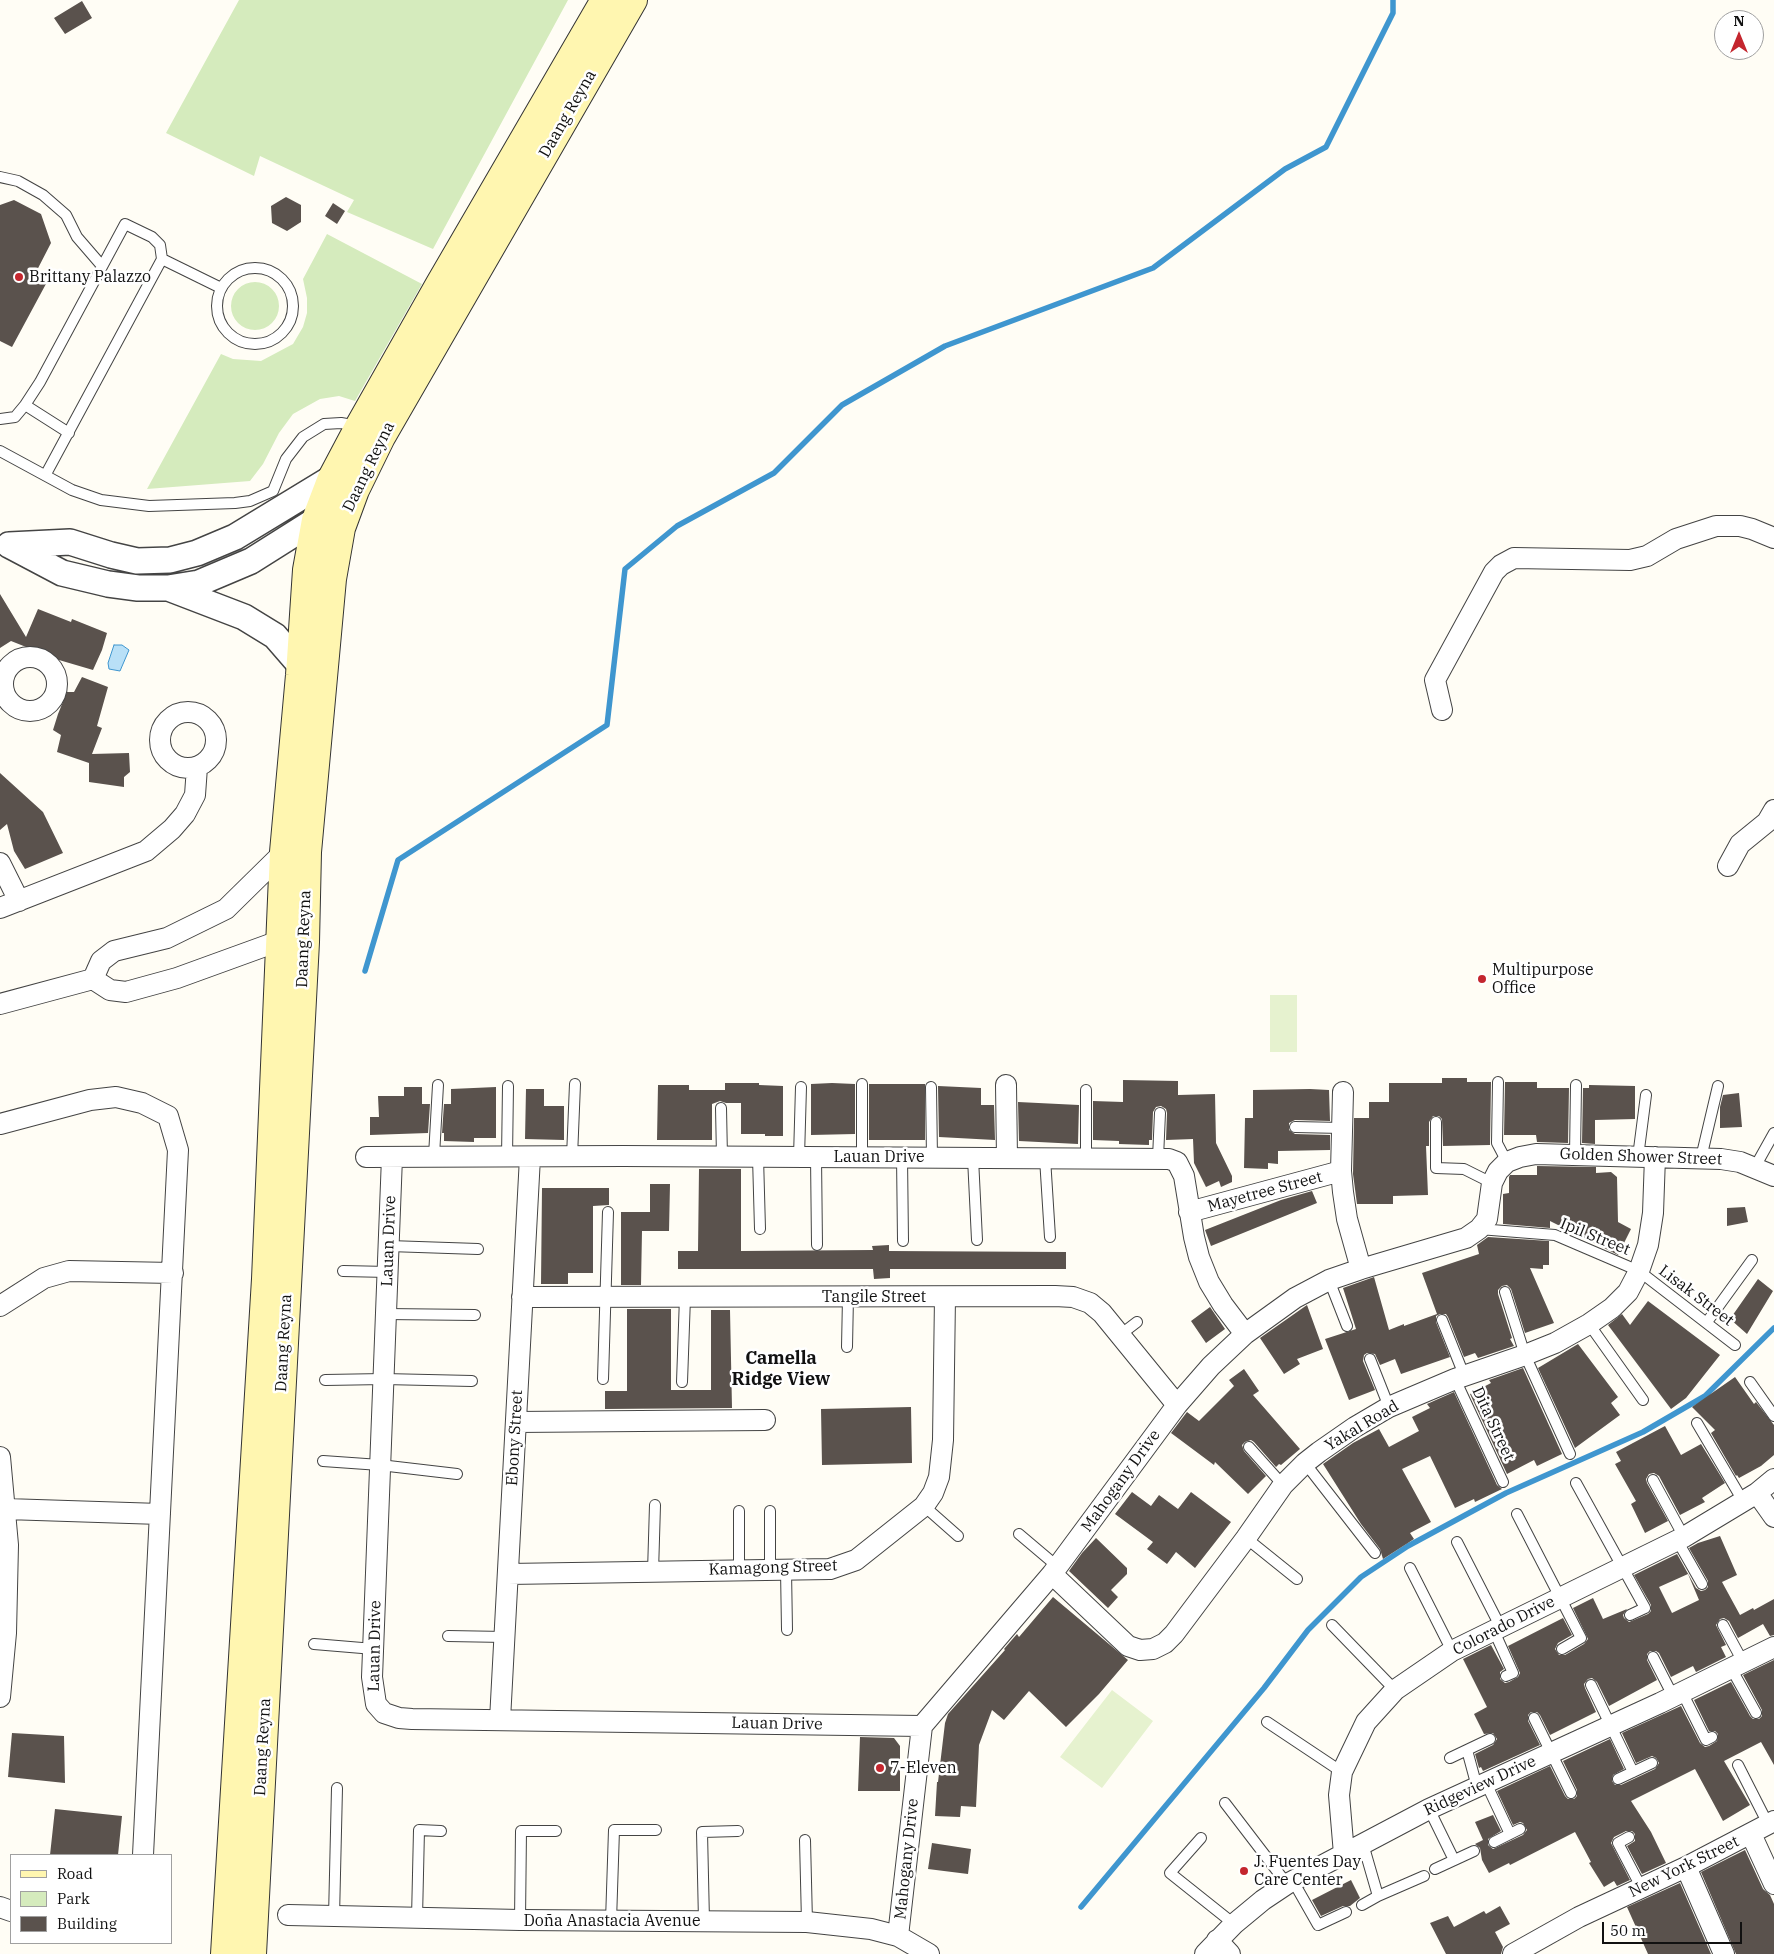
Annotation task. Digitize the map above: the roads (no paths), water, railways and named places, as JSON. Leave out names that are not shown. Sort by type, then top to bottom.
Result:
[{"type":"main road","name":"Daang Reyna","points":[[252,1954],[296,852],[301,666],[307,570],[329,524],[344,484],[440,284],[605,0]]},
{"type":"main road","name":"Daang Reyna","points":[[370,432],[633,0]]},
{"type":"main road","name":"Daang Reyna","points":[[296,852],[332,580],[329,524]]},
{"type":"main road","name":"Daang Reyna","points":[[225,1954],[266,1280],[292,941]]},
{"type":"main road","points":[[226,1924],[253,1925]]},
{"type":"street","points":[[5,543],[70,542],[110,555],[137,561],[170,560],[197,553],[235,537],[344,484]]},
{"type":"street","points":[[5,543],[62,573],[108,584],[138,588],[168,588],[199,582],[251,562],[329,524]]},
{"type":"street","points":[[1442,710],[1435,680],[1494,572],[1501,565],[1514,558],[1630,560],[1647,556],[1676,539],[1716,526],[1740,526],[1774,538]]},
{"type":"street","points":[[168,588],[244,617],[275,636],[301,666]]},
{"type":"street","points":[[0,908],[146,851],[172,829],[185,814],[195,795],[198,766]]},
{"type":"street","points":[[1728,866],[1740,844],[1767,822],[1774,810]]},
{"type":"street","points":[[93,979],[101,961],[114,952],[167,938],[226,909],[296,852]]},
{"type":"street","points":[[0,863],[19,901]]},
{"type":"street","points":[[0,1004],[93,979],[110,990],[126,992],[177,978],[292,941]]},
{"type":"street","points":[[1006,1085],[1007,1158]]},
{"type":"street","points":[[1343,1092],[1341,1171],[1347,1219],[1361,1269]]},
{"type":"street","points":[[0,1124],[90,1100],[116,1097],[142,1103],[168,1116],[178,1150],[144,1854]]},
{"type":"street","name":"Golden Shower Street","points":[[1507,1162],[1520,1156],[1536,1154],[1702,1158],[1740,1162],[1774,1176]]},
{"type":"street","name":"Lauan Drive","points":[[366,1156],[1158,1158],[1177,1162],[1182,1168],[1199,1257],[1209,1282],[1245,1334]]},
{"type":"street","name":"Lauan Drive","points":[[392,1156],[374,1649],[374,1695],[376,1704],[384,1713],[399,1718],[412,1719],[922,1726]]},
{"type":"street","name":"Ebony Street","points":[[500,1720],[530,1156]]},
{"type":"street","name":"Yakal Road","points":[[1055,1570],[1128,1646],[1140,1650],[1154,1649],[1165,1643],[1174,1634],[1246,1538],[1283,1485],[1305,1462],[1354,1427],[1389,1407],[1459,1377],[1555,1343],[1589,1324],[1612,1308],[1628,1292],[1639,1271],[1648,1245],[1654,1213],[1646,1157]]},
{"type":"street","points":[[1479,1229],[1486,1219],[1492,1182],[1498,1171],[1507,1162]]},
{"type":"street","name":"Mayetree Street","points":[[1189,1212],[1341,1171]]},
{"type":"street","name":"Mahogany Drive","points":[[898,1936],[922,1726],[1055,1570],[1177,1405],[1211,1366],[1245,1334],[1295,1298],[1330,1280],[1466,1238],[1479,1229]]},
{"type":"street","points":[[0,1306],[44,1278],[69,1271],[173,1273]]},
{"type":"street","name":"Tangile Street","points":[[522,1296],[1073,1297],[1090,1303],[1102,1313],[1177,1405]]},
{"type":"street","name":"Kamagong Street","points":[[508,1574],[830,1569],[856,1560],[924,1506],[933,1493],[942,1460],[944,1297]]},
{"type":"street","points":[[516,1422],[765,1420]]},
{"type":"street","points":[[0,1457],[6,1509],[4,1545],[6,1633],[0,1697]]},
{"type":"street","name":"Colorado Drive","points":[[1344,1854],[1339,1796],[1342,1772],[1366,1722],[1395,1690],[1452,1651],[1680,1539],[1750,1497],[1774,1479]]},
{"type":"street","points":[[1750,1497],[1774,1517]]},
{"type":"street","points":[[6,1509],[160,1514]]},
{"type":"street","name":"Ridgeview Drive","points":[[1217,1949],[1234,1924],[1263,1900],[1290,1882],[1429,1809],[1610,1726],[1774,1647]]},
{"type":"street","points":[[1765,1826],[1774,1884]]},
{"type":"street","name":"New York Street","points":[[1525,1951],[1579,1917],[1686,1867],[1765,1826]]},
{"type":"street","points":[[1686,1867],[1724,1954]]},
{"type":"street","name":"Doña Anastacia Avenue","points":[[288,1915],[520,1920],[807,1922],[871,1929],[898,1936],[929,1954]]},
{"type":"lane","points":[[0,177],[18,181],[43,195],[66,215],[77,237],[102,266]]},
{"type":"lane","points":[[0,419],[14,417],[25,405],[40,382],[125,224],[152,237],[160,245],[162,259],[70,433],[46,474]]},
{"type":"lane","points":[[162,259],[221,288]]},
{"type":"lane","points":[[264,268],[273,272],[285,282],[292,294],[293,314],[289,324],[279,335],[266,342],[246,343],[237,339],[229,334],[218,317],[218,297],[221,288],[227,279],[244,269],[264,268]]},
{"type":"lane","points":[[25,405],[70,433]]},
{"type":"lane","points":[[0,451],[46,474],[72,490],[102,500],[149,506],[250,501],[273,491],[286,459],[303,437],[324,424],[341,423],[370,432]]},
{"type":"lane","points":[[1498,1082],[1497,1143],[1507,1162]]},
{"type":"lane","points":[[572,1156],[575,1084]]},
{"type":"lane","points":[[862,1084],[862,1157]]},
{"type":"lane","points":[[434,1156],[438,1085]]},
{"type":"lane","points":[[1575,1155],[1576,1085]]},
{"type":"lane","points":[[507,1156],[508,1086]]},
{"type":"lane","points":[[801,1086],[817,1245]]},
{"type":"lane","points":[[1702,1158],[1718,1086]]},
{"type":"lane","points":[[931,1087],[932,1158]]},
{"type":"lane","points":[[1086,1090],[1086,1158]]},
{"type":"lane","points":[[1646,1094],[1646,1157]]},
{"type":"lane","points":[[721,1108],[722,1157]]},
{"type":"lane","points":[[1158,1158],[1160,1112]]},
{"type":"lane","points":[[1436,1122],[1436,1168],[1464,1169],[1492,1182]]},
{"type":"lane","points":[[1295,1127],[1342,1128]]},
{"type":"lane","points":[[1755,1167],[1774,1133]]},
{"type":"lane","points":[[758,1157],[760,1229]]},
{"type":"lane","points":[[902,1157],[902,1241]]},
{"type":"lane","points":[[973,1158],[977,1240]]},
{"type":"lane","points":[[1045,1158],[1050,1237]]},
{"type":"lane","points":[[603,1379],[608,1212]]},
{"type":"lane","name":"Ipil Street","points":[[1479,1229],[1555,1235],[1639,1271]]},
{"type":"lane","points":[[389,1246],[478,1249]]},
{"type":"lane","points":[[1707,1322],[1752,1260]]},
{"type":"lane","points":[[343,1271],[388,1272]]},
{"type":"lane","name":"Lisak Street","points":[[1639,1271],[1735,1344]]},
{"type":"lane","points":[[1330,1280],[1347,1326]]},
{"type":"lane","points":[[1505,1292],[1524,1355],[1570,1454]]},
{"type":"lane","points":[[682,1382],[685,1297]]},
{"type":"lane","points":[[847,1347],[848,1297]]},
{"type":"lane","points":[[386,1314],[475,1315]]},
{"type":"lane","name":"Dita Street","points":[[1442,1320],[1459,1377],[1503,1482]]},
{"type":"lane","points":[[1120,1335],[1138,1322]]},
{"type":"lane","points":[[1589,1324],[1643,1400]]},
{"type":"lane","points":[[1370,1359],[1389,1407]]},
{"type":"lane","points":[[325,1380],[472,1381]]},
{"type":"lane","points":[[1750,1382],[1774,1416]]},
{"type":"lane","points":[[1697,1423],[1750,1497]]},
{"type":"lane","points":[[1249,1447],[1283,1485]]},
{"type":"lane","points":[[323,1461],[380,1465],[457,1474]]},
{"type":"lane","points":[[1305,1462],[1375,1553]]},
{"type":"lane","points":[[1653,1480],[1702,1584]]},
{"type":"lane","points":[[1576,1483],[1645,1608],[1630,1615]]},
{"type":"lane","points":[[653,1572],[655,1505]]},
{"type":"lane","points":[[924,1506],[958,1536]]},
{"type":"lane","points":[[739,1512],[739,1570]]},
{"type":"lane","points":[[770,1512],[787,1630]]},
{"type":"lane","points":[[1517,1514],[1581,1638],[1562,1649]]},
{"type":"lane","points":[[1019,1534],[1055,1570]]},
{"type":"lane","points":[[1246,1538],[1297,1579]]},
{"type":"lane","points":[[1457,1542],[1497,1630],[1513,1673],[1506,1676]]},
{"type":"lane","points":[[1410,1568],[1452,1651]]},
{"type":"lane","points":[[1723,1624],[1756,1713]]},
{"type":"lane","points":[[1332,1626],[1395,1690]]},
{"type":"lane","points":[[448,1636],[505,1637]]},
{"type":"lane","points":[[314,1644],[374,1649]]},
{"type":"lane","points":[[1654,1657],[1706,1740],[1712,1737]]},
{"type":"lane","points":[[1591,1685],[1633,1772]]},
{"type":"lane","points":[[1534,1718],[1571,1793]]},
{"type":"lane","points":[[1267,1722],[1342,1772]]},
{"type":"lane","points":[[1450,1758],[1490,1739]]},
{"type":"lane","points":[[1467,1750],[1481,1785],[1515,1832],[1494,1842]]},
{"type":"lane","points":[[1618,1779],[1652,1763]]},
{"type":"lane","points":[[1738,1765],[1765,1826]]},
{"type":"lane","points":[[334,1917],[337,1788]]},
{"type":"lane","points":[[1225,1803],[1290,1882],[1318,1925],[1346,1912]]},
{"type":"lane","points":[[1429,1809],[1454,1860]]},
{"type":"lane","points":[[417,1918],[419,1830],[441,1831]]},
{"type":"lane","points":[[610,1921],[614,1830],[656,1830]]},
{"type":"lane","points":[[520,1920],[521,1831],[556,1831]]},
{"type":"lane","points":[[704,1921],[702,1832],[738,1831]]},
{"type":"lane","points":[[1629,1837],[1618,1843],[1641,1888]]},
{"type":"lane","points":[[1201,1838],[1170,1873],[1234,1924]]},
{"type":"lane","points":[[805,1840],[807,1922]]},
{"type":"lane","points":[[1363,1844],[1378,1896]]},
{"type":"lane","points":[[1435,1869],[1474,1851]]},
{"type":"lane","points":[[1362,1906],[1378,1896],[1424,1876]]},
{"type":"water","points":[[114,645],[122,645],[129,650],[120,671],[109,669],[108,663]]},
{"type":"waterway","points":[[365,971],[398,860],[607,725],[625,569],[677,526],[774,473],[842,405],[945,346],[1153,268],[1285,169],[1326,147],[1393,13],[1393,0]]},
{"type":"waterway","points":[[1081,1907],[1264,1688],[1308,1630],[1361,1577],[1408,1546],[1506,1493],[1643,1432],[1705,1396],[1774,1328]]},
{"type":"place","name":"Brittany Palazzo","points":[[19,277]]},
{"type":"place","name":"Multipurpose Office","points":[[1482,979]]},
{"type":"place","name":"7-Eleven","points":[[880,1768]]},
{"type":"place","name":"J. Fuentes Day Care Center","points":[[1244,1871]]},
{"type":"district","name":"Camella Ridge View","points":[[781,1369]]}]
